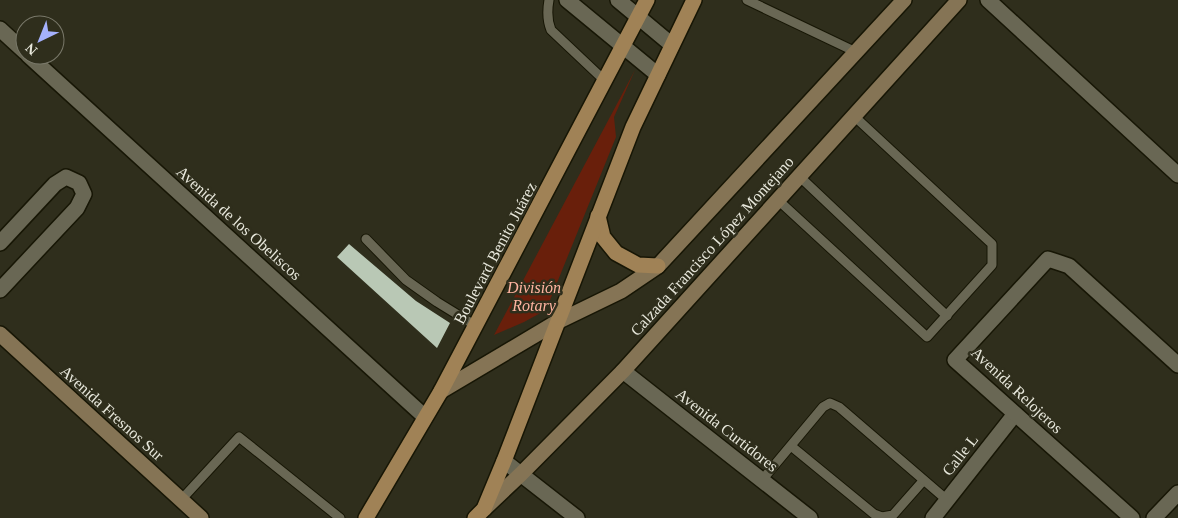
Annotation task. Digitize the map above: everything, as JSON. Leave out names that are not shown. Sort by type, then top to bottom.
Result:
[{"type":"main road","name":"Boulevard Benito Juárez","points":[[366,518],[442,391],[647,0]]},
{"type":"main road","points":[[479,514],[504,461],[633,127],[694,0]]},
{"type":"main road","name":"Calzada Francisco López Montejano","points":[[442,391],[557,322],[622,290],[658,266],[904,0]]},
{"type":"main road","name":"Calzada Francisco López Montejano","points":[[479,514],[522,474],[623,370],[960,0]]},
{"type":"main road","points":[[598,216],[603,237],[616,252],[638,265],[658,266]]},
{"type":"main road","name":"Avenida Fresnos Sur","points":[[0,334],[201,518]]},
{"type":"street","points":[[567,0],[658,75]]},
{"type":"street","points":[[618,0],[672,45]]},
{"type":"street","points":[[988,0],[1178,175]]},
{"type":"street","points":[[0,29],[15,43]]},
{"type":"street","name":"Avenida de los Obeliscos","points":[[39,65],[425,417]]},
{"type":"street","points":[[0,243],[55,184],[66,177],[79,183],[84,194],[77,208],[0,290]]},
{"type":"street","name":"Avenida Relojeros","points":[[1132,518],[955,360],[1048,259],[1069,266],[1178,365]]},
{"type":"street","name":"Avenida Curtidores","points":[[623,370],[810,518]]},
{"type":"street","name":"Calle L","points":[[933,518],[1015,414]]},
{"type":"street","points":[[504,461],[577,518]]},
{"type":"street","points":[[1154,518],[1178,493]]},
{"type":"lane","points":[[549,0],[547,19],[551,30],[605,81]]},
{"type":"lane","points":[[747,0],[856,52]]},
{"type":"lane","points":[[778,200],[927,337],[947,316],[992,265],[992,244],[854,116]]},
{"type":"lane","points":[[799,176],[947,316]]},
{"type":"lane","points":[[366,239],[406,280],[476,326]]},
{"type":"lane","points":[[762,480],[823,407],[830,403],[839,407],[946,500]]},
{"type":"lane","points":[[181,500],[239,437],[340,518]]},
{"type":"lane","points":[[791,446],[874,514],[882,517],[892,515],[923,480]]},
{"type":"green space","name":"División Rotary","points":[[635,70],[614,117],[616,137],[546,310],[494,335]]},
{"type":"building","points":[[349,244],[416,301],[450,323],[437,348],[337,257]]}]
